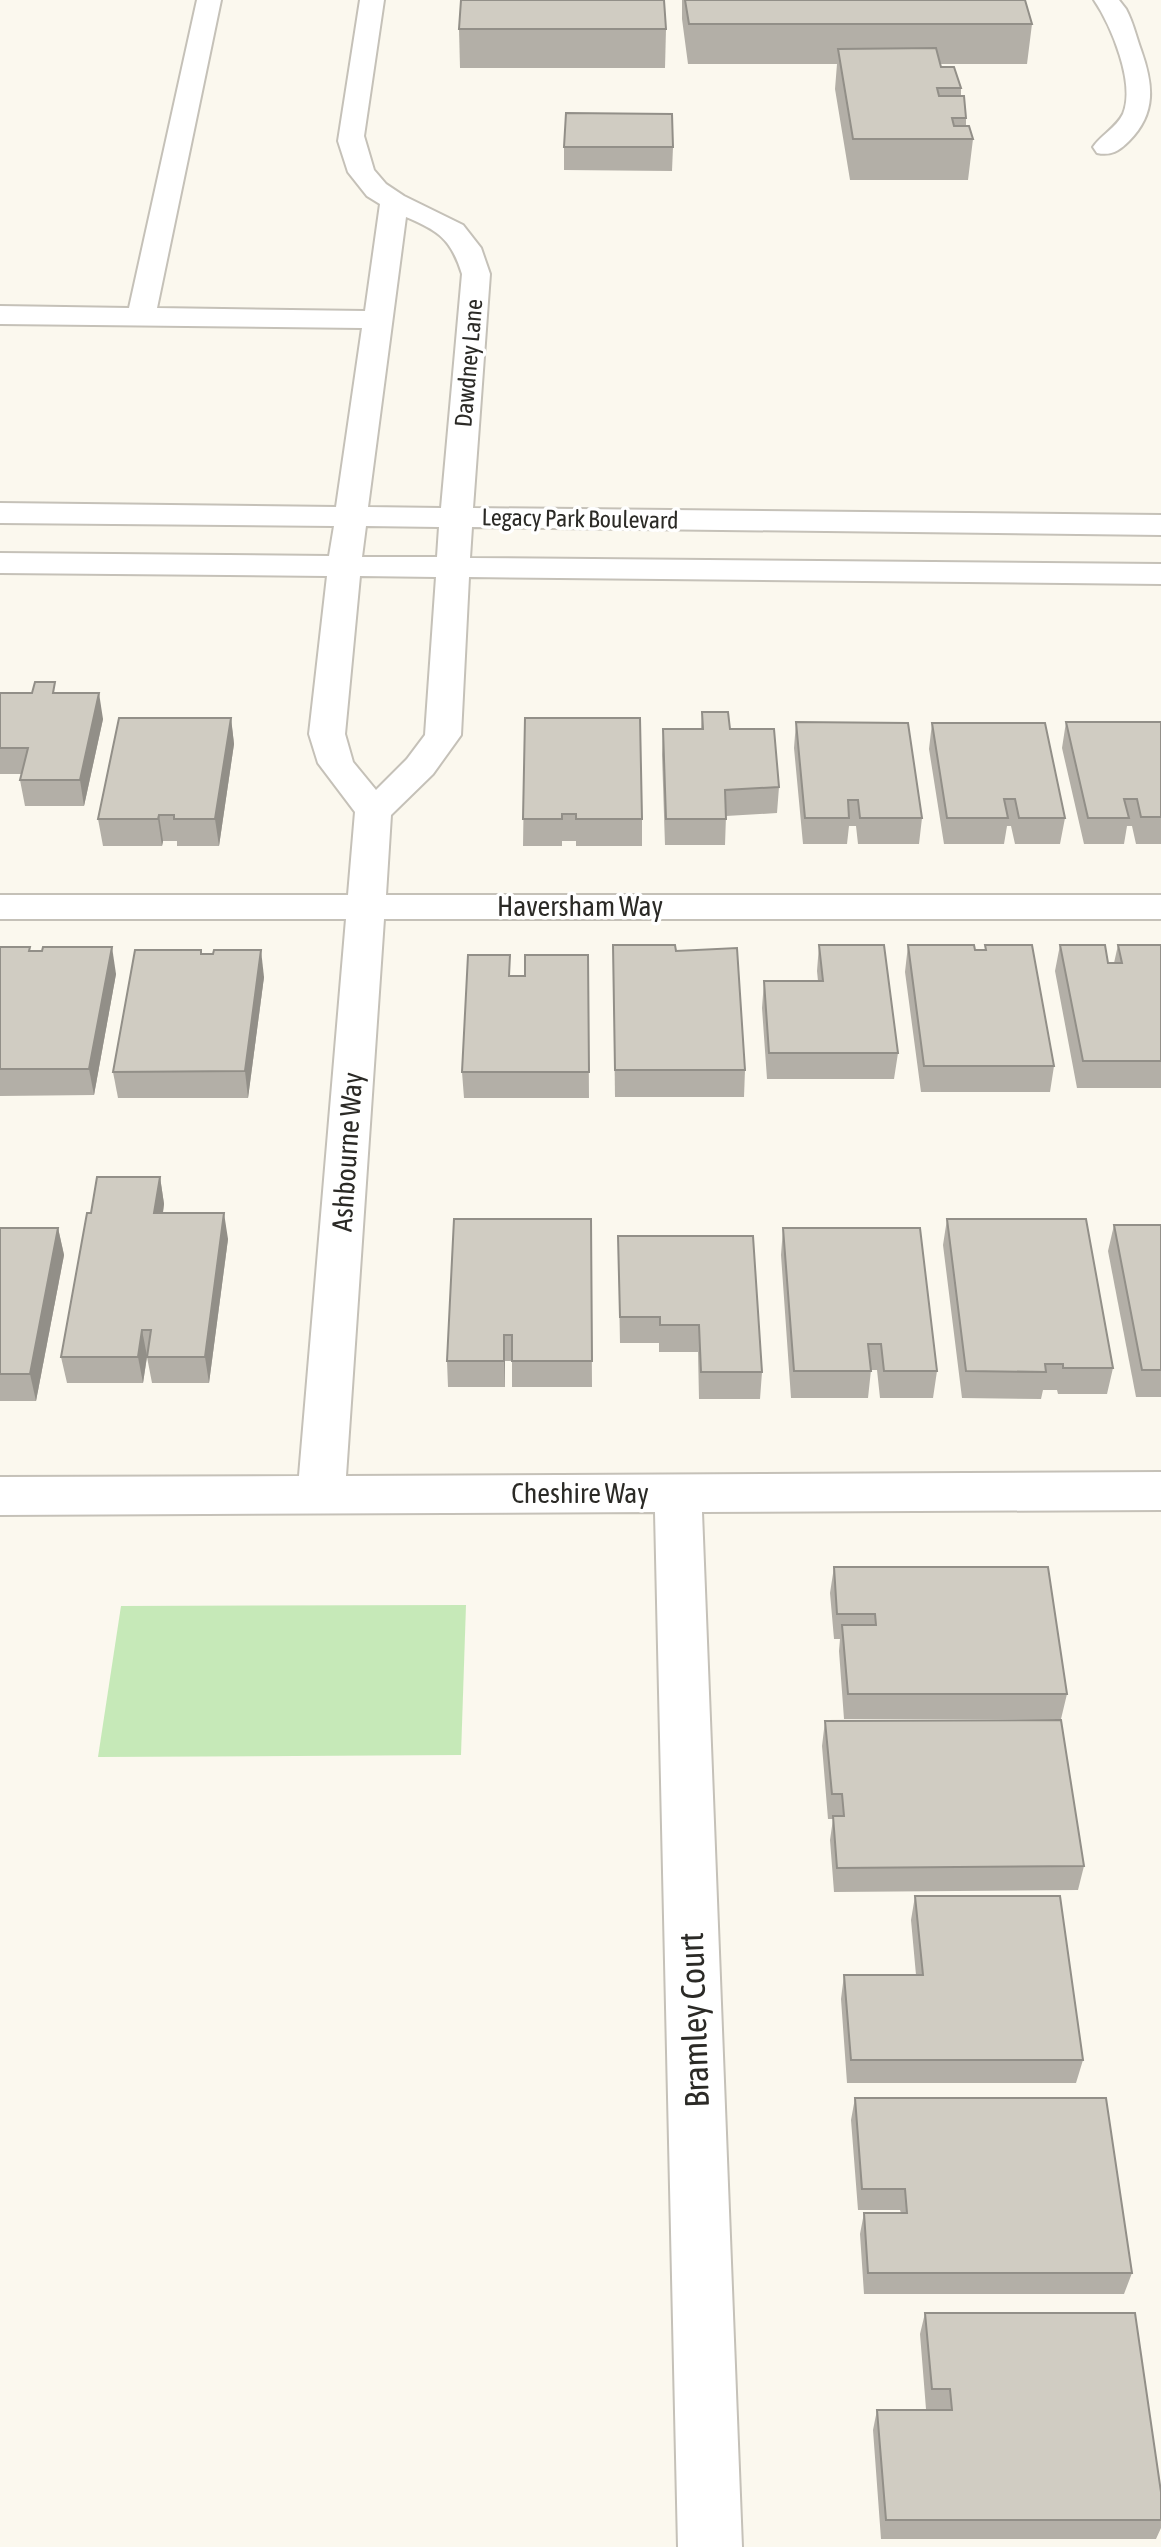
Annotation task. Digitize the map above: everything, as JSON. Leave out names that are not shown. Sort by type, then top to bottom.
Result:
[{"type":"street","points":[[141,317],[209,0]]},
{"type":"street","name":"Dawdney Lane","points":[[372,0],[351,144],[363,179],[394,204],[451,228],[466,243],[474,259],[476,274],[453,568]]},
{"type":"street","points":[[1106,0],[1116,11],[1141,83],[1141,100],[1136,117],[1106,147]]},
{"type":"street","points":[[394,204],[350,517],[327,734],[336,763],[373,811],[403,788],[428,760],[443,735],[453,568]]},
{"type":"street","points":[[0,315],[378,320]]},
{"type":"street","name":"Legacy Park Boulevard","points":[[0,513],[1161,525]]},
{"type":"street","name":"Legacy Park Boulevard","points":[[0,563],[1161,574]]},
{"type":"street","name":"Ashbourne Way","points":[[321,1493],[373,811]]},
{"type":"street","name":"Haversham Way","points":[[0,907],[1161,907]]},
{"type":"street","name":"Cheshire Way","points":[[0,1496],[1161,1491]]},
{"type":"street","name":"Bramley Court","points":[[678,1494],[710,2547]]},
{"type":"green space","points":[[466,1605],[461,1755],[98,1757],[121,1606]]},
{"type":"building","points":[[461,0],[664,0],[666,29],[459,29]]},
{"type":"building","points":[[685,0],[1025,0],[1032,24],[689,24]]},
{"type":"building","points":[[936,48],[941,67],[954,67],[961,88],[937,88],[939,96],[964,96],[966,118],[952,118],[954,126],[969,126],[973,139],[853,139],[838,49]]},
{"type":"building","points":[[566,113],[672,114],[673,147],[564,147]]},
{"type":"building","points":[[35,682],[55,682],[53,693],[99,693],[80,780],[20,780],[28,748],[0,748],[0,693],[32,693]]},
{"type":"building","points":[[702,712],[728,712],[730,729],[774,729],[779,787],[725,790],[726,819],[666,819],[663,729],[703,729]]},
{"type":"building","points":[[119,718],[231,718],[215,819],[174,819],[174,815],[159,815],[158,819],[98,819]]},
{"type":"building","points":[[525,718],[640,718],[642,819],[576,819],[576,814],[562,814],[562,819],[523,819]]},
{"type":"building","points":[[796,722],[908,723],[922,818],[860,818],[858,800],[848,800],[849,818],[805,818]]},
{"type":"building","points":[[1066,722],[1161,722],[1161,817],[1141,817],[1137,799],[1124,799],[1129,818],[1088,818]]},
{"type":"building","points":[[932,723],[1045,723],[1065,818],[1019,818],[1015,799],[1004,799],[1008,818],[947,818]]},
{"type":"building","points":[[613,945],[675,945],[676,951],[737,948],[745,1070],[615,1070]]},
{"type":"building","points":[[819,945],[884,945],[898,1053],[769,1053],[764,981],[823,981]]},
{"type":"building","points":[[908,945],[974,945],[975,950],[986,950],[985,945],[1032,945],[1054,1066],[924,1066]]},
{"type":"building","points":[[1060,945],[1105,945],[1108,963],[1122,963],[1118,945],[1161,945],[1161,1061],[1083,1061]]},
{"type":"building","points":[[0,947],[30,947],[29,951],[42,951],[43,947],[112,947],[89,1069],[0,1069]]},
{"type":"building","points":[[135,950],[201,950],[201,954],[213,954],[214,950],[261,950],[245,1071],[113,1072]]},
{"type":"building","points":[[468,955],[510,955],[509,976],[525,976],[525,955],[588,955],[589,1072],[462,1072]]},
{"type":"building","points":[[97,1177],[160,1177],[154,1213],[224,1213],[205,1357],[147,1357],[151,1330],[142,1330],[138,1357],[61,1357],[87,1213],[91,1213]]},
{"type":"building","points":[[454,1219],[591,1219],[592,1361],[512,1361],[512,1335],[504,1335],[504,1361],[447,1361]]},
{"type":"building","points":[[947,1219],[1086,1219],[1113,1368],[1063,1368],[1063,1364],[1045,1364],[1046,1372],[966,1371]]},
{"type":"building","points":[[1114,1225],[1161,1225],[1161,1370],[1142,1370]]},
{"type":"building","points":[[0,1228],[58,1228],[30,1374],[0,1374]]},
{"type":"building","points":[[783,1228],[920,1228],[937,1371],[884,1371],[881,1344],[868,1344],[871,1371],[794,1371]]},
{"type":"building","points":[[618,1236],[753,1236],[762,1372],[701,1372],[699,1325],[660,1325],[660,1317],[620,1317]]},
{"type":"building","points":[[834,1567],[1048,1567],[1067,1694],[848,1694],[842,1625],[876,1625],[875,1614],[837,1614]]},
{"type":"building","points":[[1061,1720],[1084,1866],[837,1868],[833,1816],[844,1816],[842,1794],[832,1794],[825,1721]]},
{"type":"building","points":[[915,1896],[1060,1896],[1083,2060],[851,2060],[844,1975],[923,1975]]},
{"type":"building","points":[[855,2098],[1106,2098],[1132,2273],[868,2273],[864,2213],[907,2213],[905,2189],[862,2189]]},
{"type":"building","points":[[925,2313],[1135,2313],[1161,2492],[1161,2520],[886,2520],[877,2410],[952,2410],[950,2389],[932,2389]]}]
